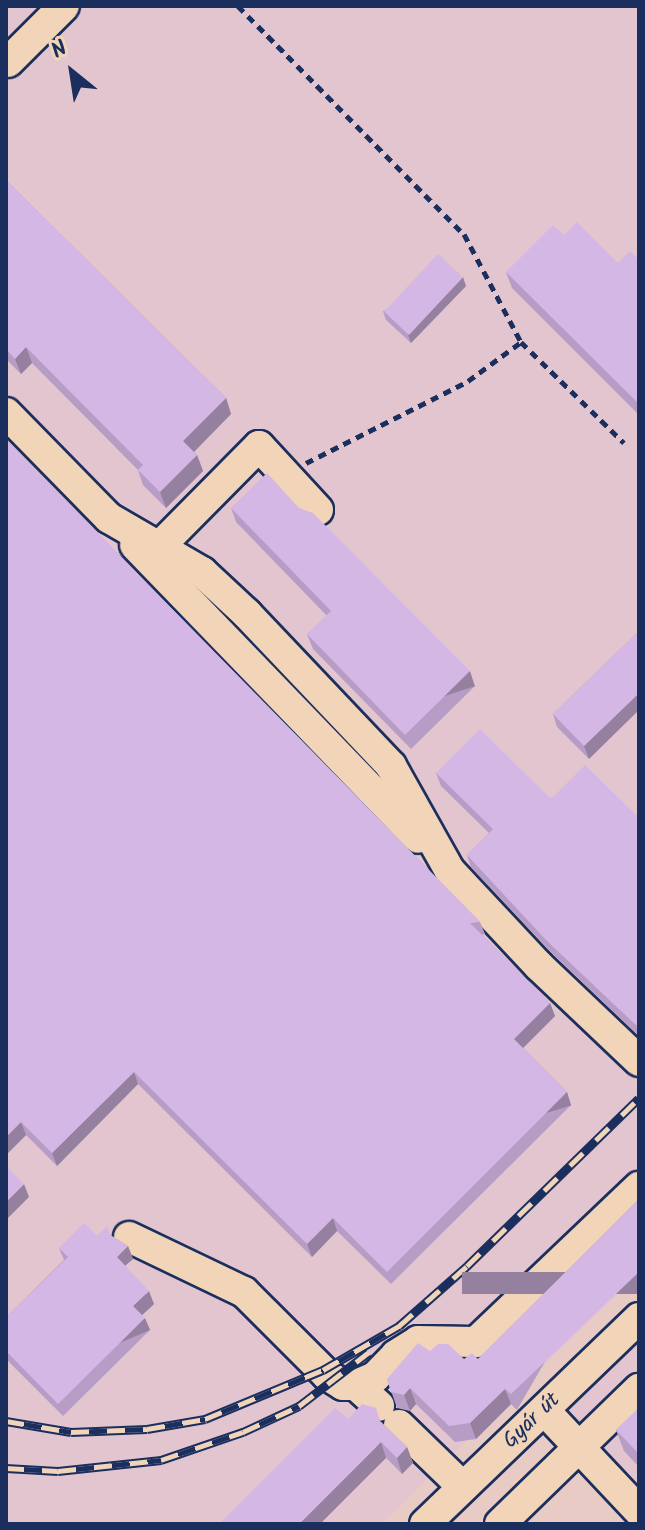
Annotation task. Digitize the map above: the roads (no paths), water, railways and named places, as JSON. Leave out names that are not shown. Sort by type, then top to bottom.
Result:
[{"type":"street","points":[[7,62],[64,6]]},
{"type":"street","points":[[6,413],[539,966],[639,1061]]},
{"type":"street","points":[[159,547],[259,446],[318,510]]},
{"type":"street","points":[[109,518],[202,572],[247,614],[391,766],[450,871]]},
{"type":"street","points":[[129,1237],[244,1292],[327,1375],[343,1385],[356,1385],[375,1377],[396,1355],[418,1341],[476,1342],[639,1187]]},
{"type":"street","name":"Gyár út","points":[[425,1524],[639,1318]]},
{"type":"street","points":[[356,1385],[463,1487]]},
{"type":"street","points":[[500,1524],[639,1389]]},
{"type":"street","points":[[544,1410],[639,1511]]},
{"type":"railway","points":[[6,1421],[71,1432],[147,1429],[205,1419],[323,1370],[399,1326],[467,1266],[639,1098]]},
{"type":"railway","points":[[6,1468],[58,1471],[161,1460],[243,1432],[299,1406],[369,1352]]}]
